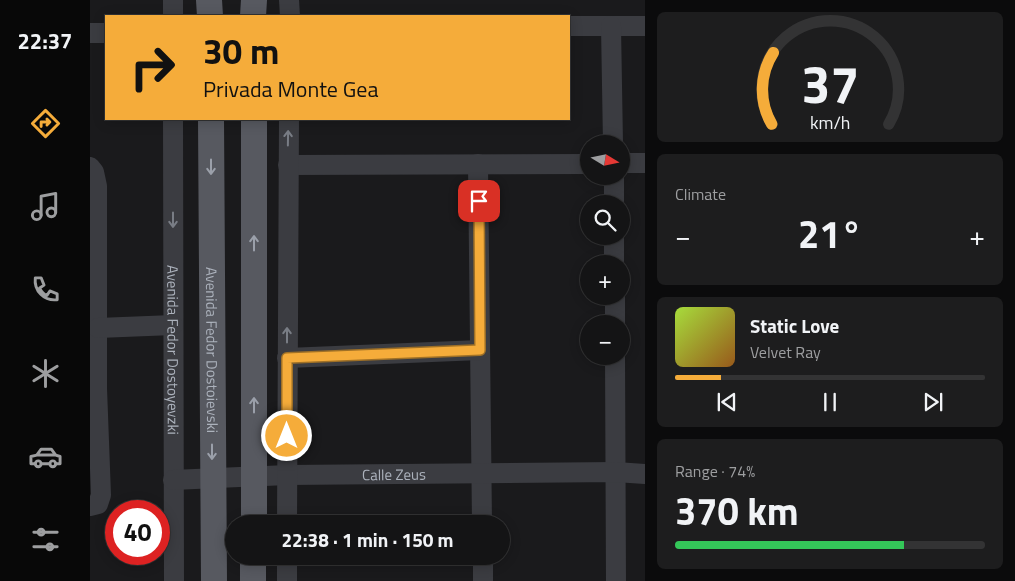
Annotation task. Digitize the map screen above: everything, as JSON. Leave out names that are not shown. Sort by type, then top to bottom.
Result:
[{"type":"main road","points":[[209,0],[210,15]]},
{"type":"main road","points":[[253,15],[254,0]]},
{"type":"main road","name":"Avenida Fedor Dostoievski","points":[[211,120],[214,581]]},
{"type":"main road","points":[[254,120],[254,515]]},
{"type":"main road","points":[[253,581],[254,565]]},
{"type":"street","points":[[173,0],[173,15]]},
{"type":"street","points":[[290,0],[290,15]]},
{"type":"street","points":[[570,26],[645,26]]},
{"type":"street","points":[[612,26],[613,135]]},
{"type":"street","points":[[90,33],[105,33]]},
{"type":"street","name":"Avenida Fedor Dostoyevzki","points":[[173,120],[172,480],[174,581]]},
{"type":"street","points":[[287,515],[289,120]]},
{"type":"street","points":[[630,163],[645,163]]},
{"type":"street","points":[[478,164],[482,515]]},
{"type":"street","points":[[288,165],[580,164]]},
{"type":"street","points":[[90,167],[94,172],[97,186],[94,283],[98,328],[94,388],[101,495],[94,505]]},
{"type":"street","points":[[98,328],[173,325]]},
{"type":"street","points":[[287,358],[480,350]]},
{"type":"street","points":[[615,365],[616,581]]},
{"type":"street","name":"Calle Zeus","points":[[172,480],[287,476],[616,472],[645,474]]},
{"type":"street","points":[[287,565],[287,581]]},
{"type":"street","points":[[483,565],[483,581]]},
{"type":"route","points":[[287,436],[287,358],[480,350],[479,201]]}]
